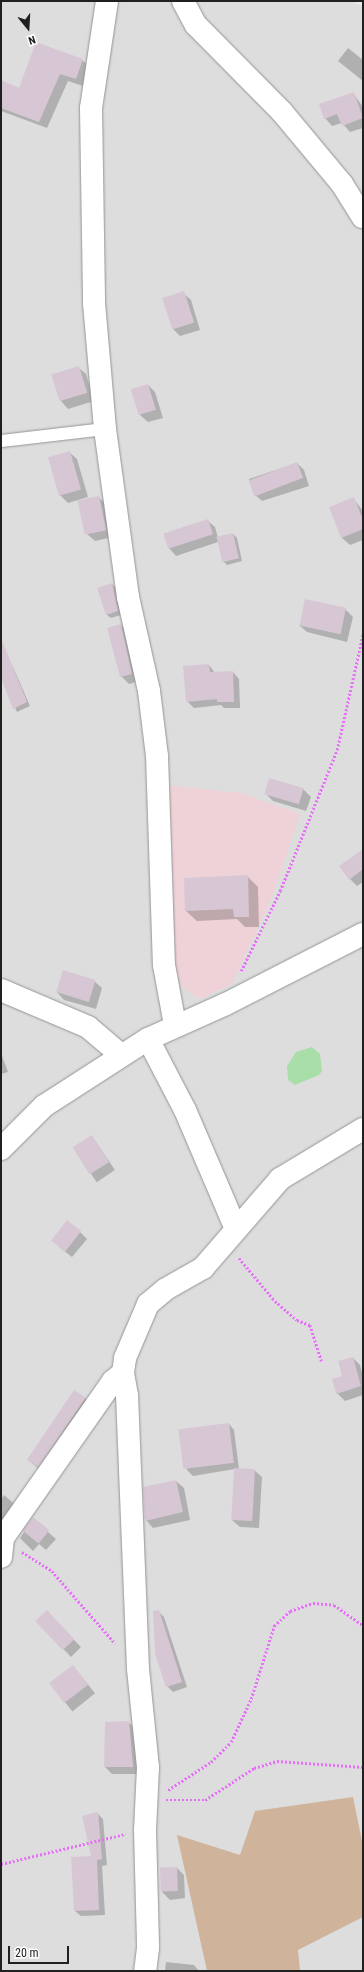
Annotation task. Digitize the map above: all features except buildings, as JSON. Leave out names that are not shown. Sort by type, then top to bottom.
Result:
[{"type":"street","points":[[107,1],[91,108],[94,303],[106,429],[128,598],[152,713],[157,756],[164,965],[175,1025]]},
{"type":"street","points":[[183,1],[196,25],[282,112],[342,184],[363,217]]},
{"type":"street","points":[[1,1149],[44,1106],[121,1055],[175,1025],[226,1004],[363,934]]},
{"type":"street","points":[[1,990],[88,1027],[121,1055]]},
{"type":"street","points":[[148,1039],[184,1110],[231,1236]]},
{"type":"street","points":[[145,1971],[148,1948],[145,1830],[148,1767],[138,1669],[127,1395],[123,1373],[125,1358],[148,1304],[166,1289],[202,1268],[280,1179],[363,1129]]},
{"type":"street","points":[[2,1548],[113,1381],[123,1373]]},
{"type":"lane","points":[[1,441],[106,429]]},
{"type":"path","points":[[226,1004],[280,891],[337,750],[363,634]]},
{"type":"path","points":[[231,1236],[276,1301],[297,1320],[310,1325],[322,1362]]},
{"type":"path","points":[[2,1548],[52,1571],[138,1669]]},
{"type":"path","points":[[162,1794],[211,1762],[231,1742],[251,1699],[274,1626],[290,1611],[313,1603],[334,1605],[363,1625]]},
{"type":"path","points":[[163,1799],[206,1800],[254,1768],[277,1761],[363,1767]]},
{"type":"path","points":[[1,1864],[91,1841],[145,1830]]},
{"type":"shaded area","points":[[1,1],[350,1],[363,6],[363,1971],[1,1971]]},
{"type":"shaded area","points":[[167,785],[241,793],[300,814],[273,894],[232,984],[200,999],[183,988],[172,965]]},
{"type":"shaded area","points":[[312,1047],[320,1054],[322,1071],[319,1075],[295,1085],[288,1080],[287,1066],[296,1052]]},
{"type":"shaded area","points":[[353,1797],[363,1846],[363,1917],[298,1950],[300,1971],[207,1971],[177,1835],[240,1855],[255,1811]]}]
